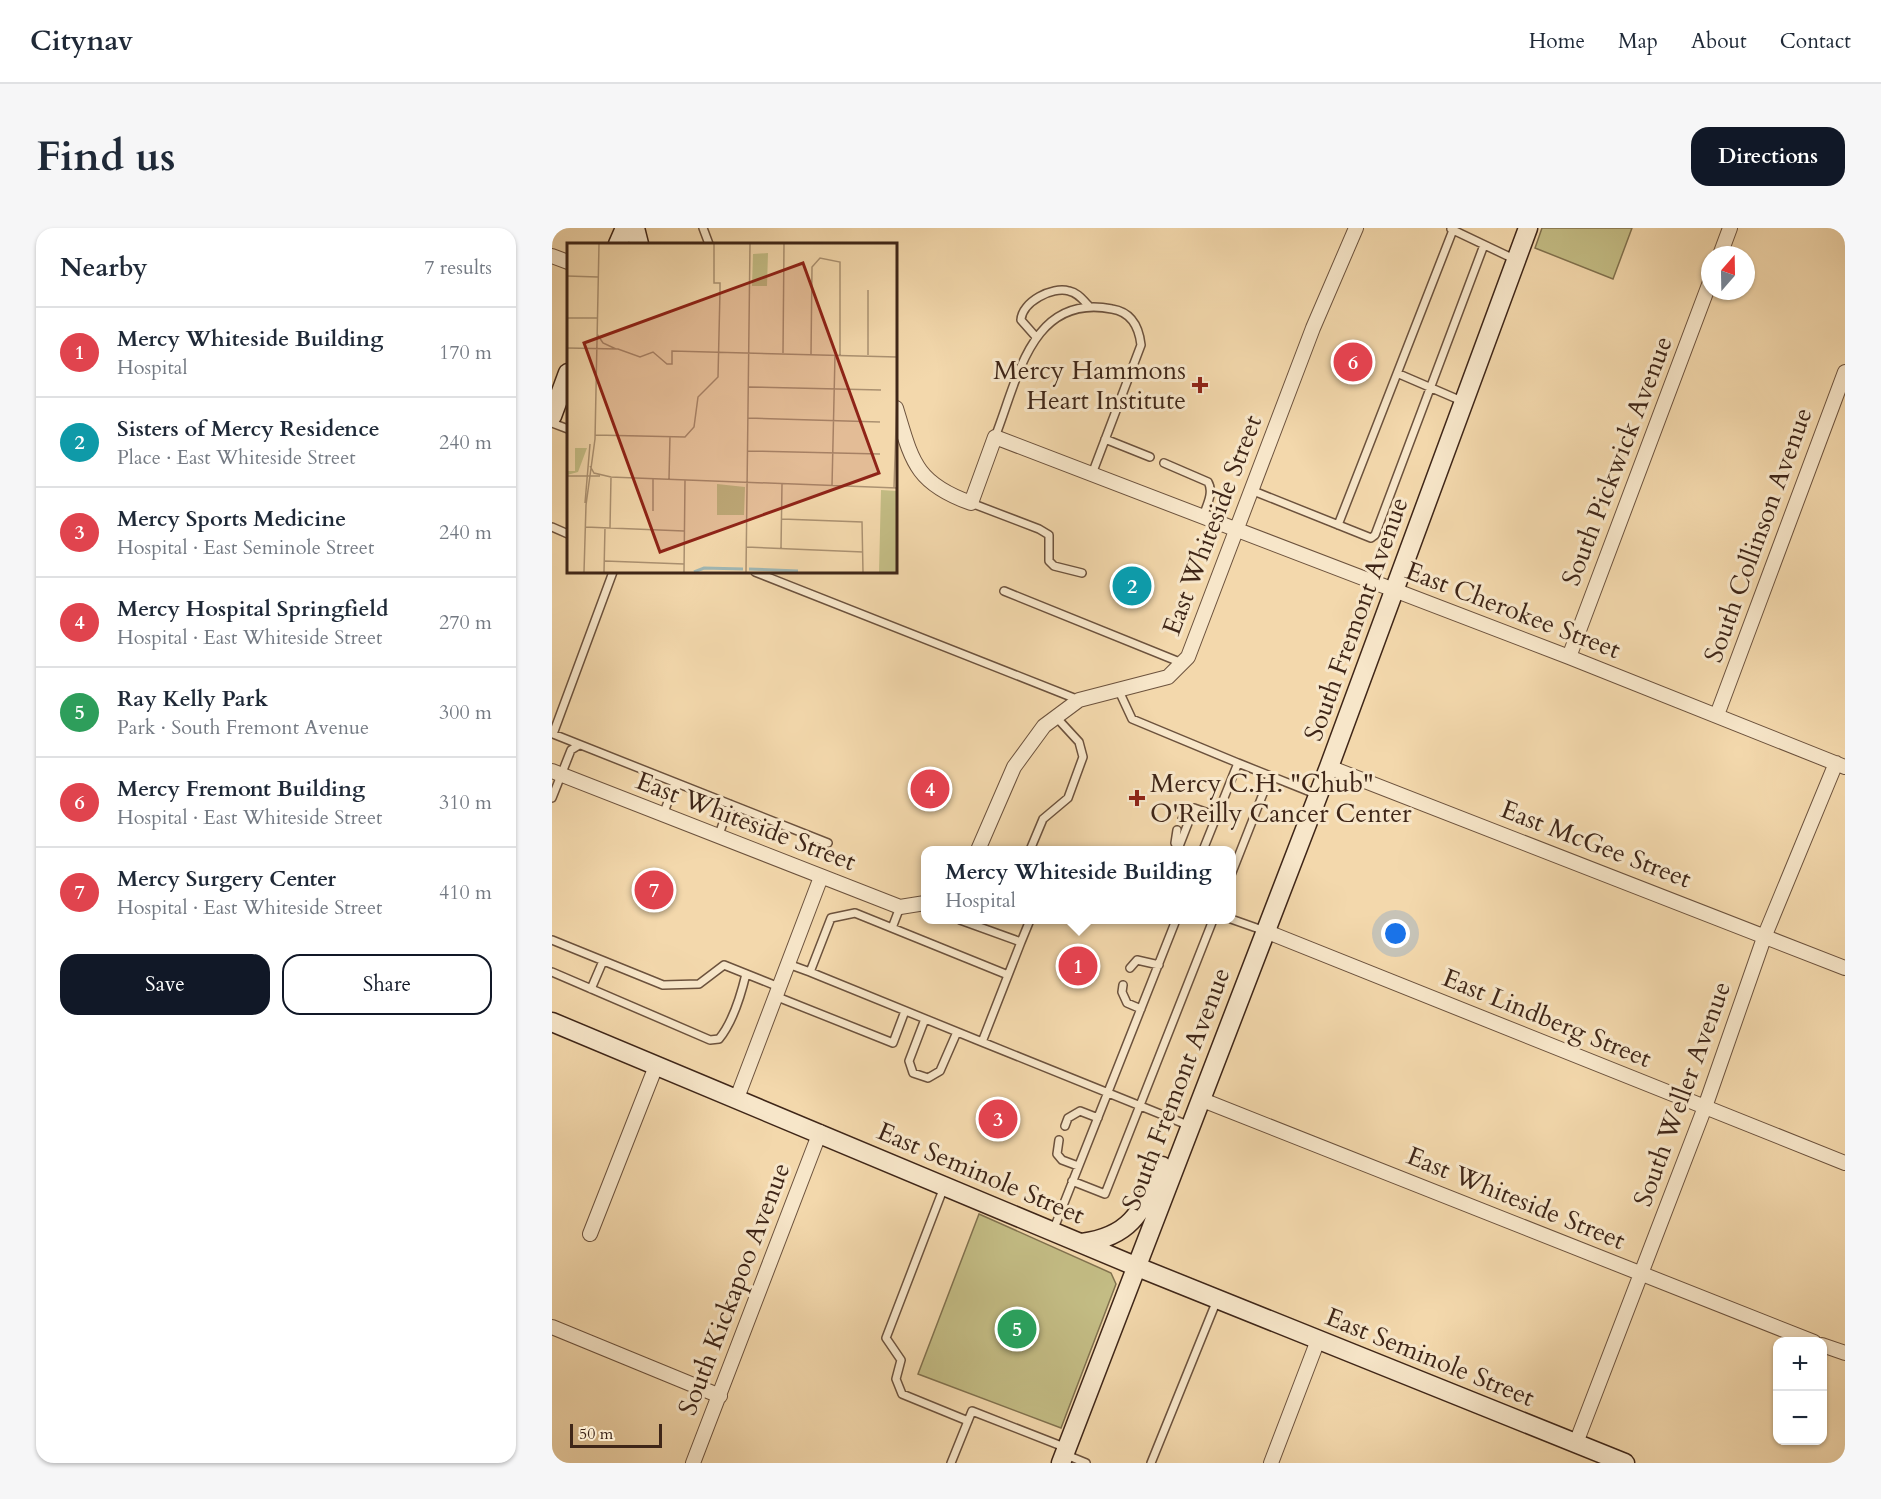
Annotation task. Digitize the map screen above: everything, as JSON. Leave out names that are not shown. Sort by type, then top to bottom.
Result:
[{"type":"main road","points":[[618,243],[625,228]]},
{"type":"main road","points":[[635,228],[639,243]]},
{"type":"main road","name":"South Fremont Avenue","points":[[1064,1455],[1329,767],[1528,228]]},
{"type":"main road","points":[[552,416],[556,392],[567,375]]},
{"type":"main road","name":"East Seminole Street","points":[[552,1022],[820,1132],[1216,1300],[1625,1463]]},
{"type":"main road","points":[[1082,1243],[1113,1236],[1132,1223],[1144,1205],[1175,1142],[1190,1126]]},
{"type":"street","name":"East Whiteside Street","points":[[980,846],[1014,767],[1044,726],[1079,700],[1167,677],[1188,657],[1313,328],[1356,228]]},
{"type":"street","points":[[1723,246],[1730,228]]},
{"type":"street","points":[[552,256],[567,262]]},
{"type":"street","name":"South Pickwick Avenue","points":[[1569,657],[1703,300]]},
{"type":"street","name":"South Collinson Avenue","points":[[1717,715],[1845,372]]},
{"type":"street","points":[[897,411],[909,453],[925,479],[946,494],[971,503],[995,437]]},
{"type":"street","name":"East Cherokee Street","points":[[995,437],[1569,657],[1840,765]]},
{"type":"street","name":"South Weller Avenue","points":[[1576,1443],[1705,1107],[1765,935],[1840,765]]},
{"type":"street","name":"East McGee Street","points":[[1329,767],[1845,968]]},
{"type":"street","name":"East Whiteside Street","points":[[556,773],[900,907],[921,904]]},
{"type":"street","points":[[737,1098],[821,877]]},
{"type":"street","name":"East Lindberg Street","points":[[1264,931],[1845,1163]]},
{"type":"street","points":[[591,1234],[656,1066]]},
{"type":"street","name":"East Whiteside Street","points":[[1200,1099],[1804,1337]]},
{"type":"street","name":"South Kickapoo Avenue","points":[[693,1463],[820,1132]]},
{"type":"street","points":[[552,1328],[720,1396]]},
{"type":"street","points":[[1270,1463],[1318,1340]]},
{"type":"street","points":[[1827,1347],[1845,1353]]},
{"type":"lane","points":[[703,228],[709,243]]},
{"type":"lane","points":[[1338,525],[1399,374],[1451,229],[1516,260]]},
{"type":"lane","points":[[1251,490],[1371,538],[1375,535],[1484,245]]},
{"type":"lane","points":[[1036,337],[1021,320],[1021,312],[1026,305],[1053,292],[1067,290],[1079,295],[1088,305]]},
{"type":"lane","points":[[995,437],[1041,329],[1057,315],[1088,305],[1125,313],[1133,320],[1140,334],[1141,345],[1092,474]]},
{"type":"lane","points":[[1399,374],[1464,402]]},
{"type":"lane","points":[[552,423],[567,429]]},
{"type":"lane","points":[[1105,440],[1150,457]]},
{"type":"lane","points":[[1164,463],[1208,482],[1211,487],[1210,494],[1203,516]]},
{"type":"lane","points":[[971,503],[1049,535],[1048,561],[1054,566],[1082,573]]},
{"type":"lane","points":[[552,527],[567,534]]},
{"type":"lane","points":[[614,573],[553,734],[828,843]]},
{"type":"lane","points":[[758,573],[1079,700]]},
{"type":"lane","points":[[1004,591],[1182,663]]},
{"type":"lane","points":[[1119,691],[1132,719],[1318,795]]},
{"type":"lane","points":[[1032,846],[1043,819],[1068,798],[1083,757],[1079,742],[1056,717]]},
{"type":"lane","points":[[552,798],[556,773],[571,750],[579,745]]},
{"type":"lane","points":[[1205,846],[1238,763]]},
{"type":"lane","points":[[1236,861],[1270,776]]},
{"type":"lane","points":[[663,815],[675,783]]},
{"type":"lane","points":[[718,837],[730,804]]},
{"type":"lane","points":[[1182,819],[1189,808],[1217,816]]},
{"type":"lane","points":[[1181,846],[1194,808]]},
{"type":"lane","points":[[1177,831],[1175,843],[1177,846]]},
{"type":"lane","points":[[892,928],[900,907]]},
{"type":"lane","points":[[810,972],[831,918],[855,913],[1008,975]]},
{"type":"lane","points":[[1236,921],[1264,931]]},
{"type":"lane","points":[[971,924],[1022,942]]},
{"type":"lane","points":[[982,1042],[1029,924]]},
{"type":"lane","points":[[1053,1231],[1174,924]]},
{"type":"lane","points":[[1072,1181],[1105,1194],[1211,924]]},
{"type":"lane","points":[[552,940],[663,985],[699,984],[724,965],[746,974],[777,992],[893,1043],[905,1011]]},
{"type":"lane","points":[[1130,968],[1137,960],[1159,965]]},
{"type":"lane","points":[[591,989],[603,961]]},
{"type":"lane","points":[[788,964],[1190,1126]]},
{"type":"lane","points":[[552,972],[710,1040],[719,1039],[725,1032],[746,974]]},
{"type":"lane","points":[[1123,985],[1122,992],[1127,1003],[1141,1008]]},
{"type":"lane","points":[[925,1019],[909,1061],[913,1073],[920,1077],[928,1078],[940,1071],[957,1032]]},
{"type":"lane","points":[[1065,1126],[1068,1118],[1080,1112],[1098,1118]]},
{"type":"lane","points":[[1059,1140],[1057,1154],[1062,1160],[1078,1167]]},
{"type":"lane","points":[[945,1186],[886,1338],[901,1360],[896,1379],[902,1394],[968,1421]]},
{"type":"lane","points":[[1151,1463],[1216,1300]]},
{"type":"lane","points":[[951,1463],[972,1411],[1064,1455],[1086,1463]]},
{"type":"shaded area","points":[[1542,228],[1632,228],[1613,279],[1535,248]]},
{"type":"shaded area","points":[[979,1214],[1111,1273],[1116,1284],[1061,1428],[918,1374]]},
{"type":"place","name":"Mercy Fremont Building","points":[[1353,362]]},
{"type":"place","name":"Mercy Hammons Heart Institute","points":[[1200,385]]},
{"type":"place","name":"Sisters of Mercy Residence","points":[[1132,586]]},
{"type":"place","name":"Mercy Hospital Springfield","points":[[930,789]]},
{"type":"place","name":"Mercy C.H. \"Chub\" O'Reilly Cancer Center","points":[[1137,798]]},
{"type":"place","name":"Mercy Surgery Center","points":[[654,890]]},
{"type":"place","name":"Mercy Whiteside Building","points":[[1078,966]]},
{"type":"place","name":"Mercy Sports Medicine","points":[[998,1119]]},
{"type":"place","name":"Ray Kelly Park","points":[[1017,1329]]}]
